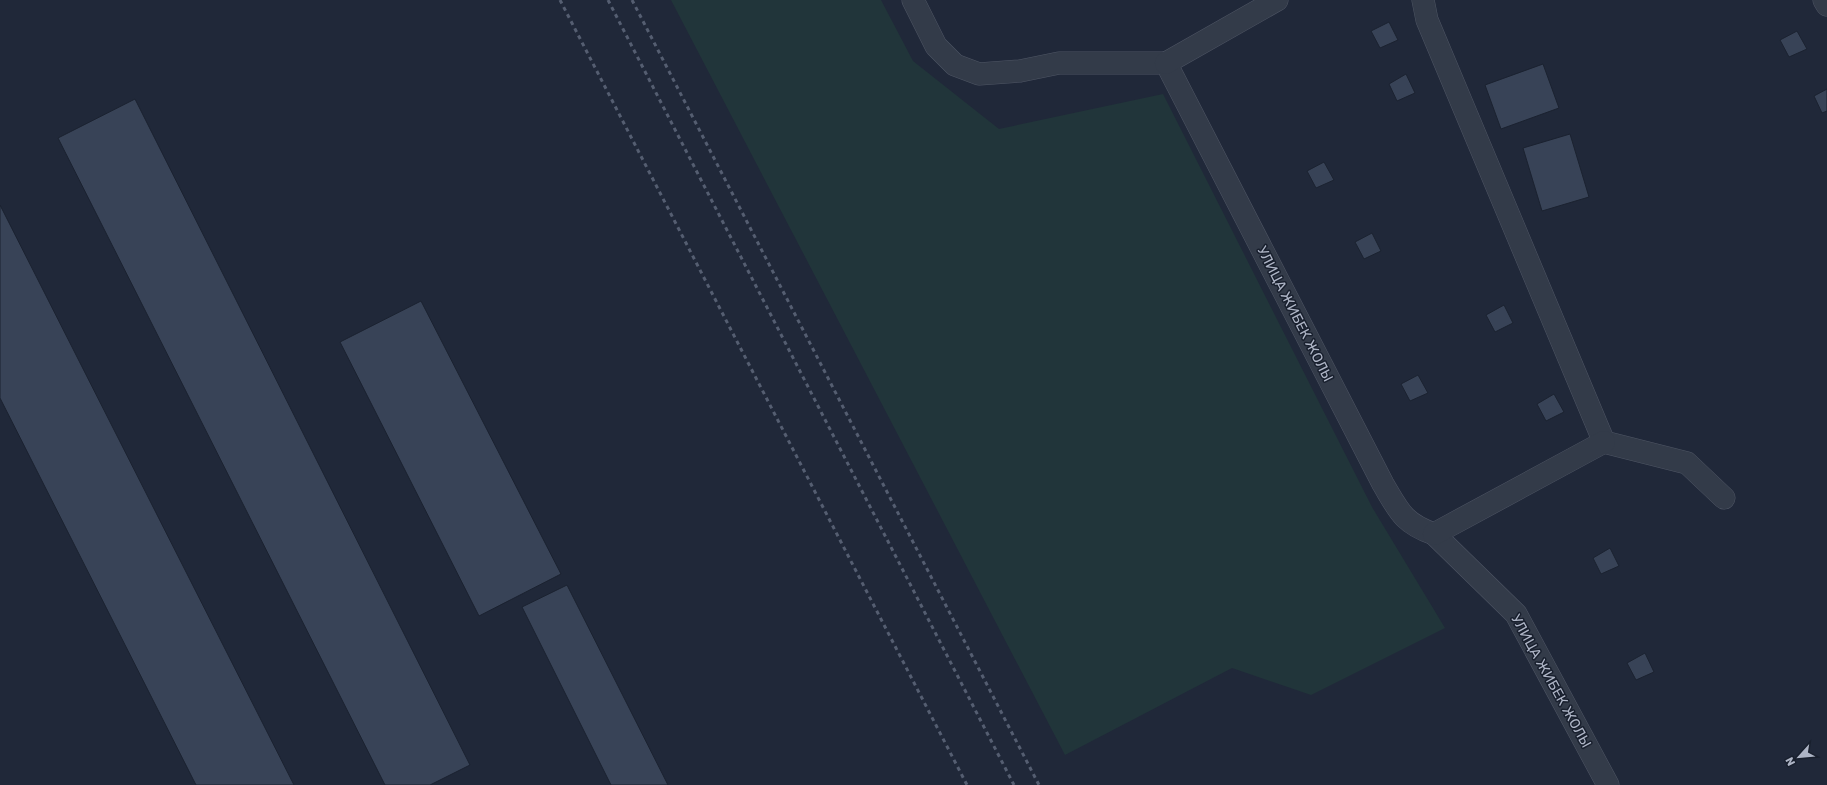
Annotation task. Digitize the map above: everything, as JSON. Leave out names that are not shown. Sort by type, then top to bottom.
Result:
[{"type":"street","points":[[913,0],[936,46],[955,64],[979,74],[1020,71],[1058,63],[1166,63],[1277,0]]},
{"type":"street","points":[[1423,0],[1426,20],[1604,442]]},
{"type":"street","points":[[1824,0],[1827,5]]},
{"type":"street","name":"УЛИЦА ЖИБЕК ЖОЛЫ","points":[[1166,63],[1382,484],[1401,515],[1420,529],[1434,534],[1516,614],[1608,785]]},
{"type":"street","points":[[1434,534],[1604,442],[1687,462],[1724,498]]},
{"type":"green space","points":[[671,0],[881,0],[913,61],[999,129],[1163,94],[1372,507],[1445,628],[1311,695],[1232,668],[1065,755]]},
{"type":"building","points":[[1389,22],[1398,40],[1380,48],[1371,31]]},
{"type":"building","points":[[1797,31],[1807,49],[1789,57],[1780,40]]},
{"type":"building","points":[[1543,64],[1559,108],[1501,129],[1485,85]]},
{"type":"building","points":[[1406,74],[1415,93],[1397,101],[1389,84]]},
{"type":"building","points":[[1827,89],[1827,111],[1822,113],[1814,96]]},
{"type":"building","points":[[135,99],[470,765],[430,785],[385,785],[58,138]]},
{"type":"building","points":[[1570,134],[1589,197],[1542,211],[1523,148]]},
{"type":"building","points":[[1324,162],[1334,180],[1316,188],[1307,171]]},
{"type":"building","points":[[0,205],[294,785],[196,785],[0,398]]},
{"type":"building","points":[[1372,233],[1381,251],[1364,259],[1355,242]]},
{"type":"building","points":[[421,301],[561,574],[479,616],[340,342]]},
{"type":"building","points":[[1504,305],[1513,323],[1495,332],[1486,315]]},
{"type":"building","points":[[1418,375],[1428,393],[1410,401],[1401,384]]},
{"type":"building","points":[[1554,394],[1564,412],[1546,421],[1537,404]]},
{"type":"building","points":[[1610,548],[1619,566],[1601,574],[1593,558]]},
{"type":"building","points":[[567,585],[668,785],[611,785],[522,607]]},
{"type":"building","points":[[1645,653],[1654,672],[1636,680],[1627,663]]},
{"type":"railway","points":[[560,0],[967,785]]},
{"type":"railway","points":[[608,0],[1014,785]]},
{"type":"railway","points":[[632,0],[1039,785]]}]
